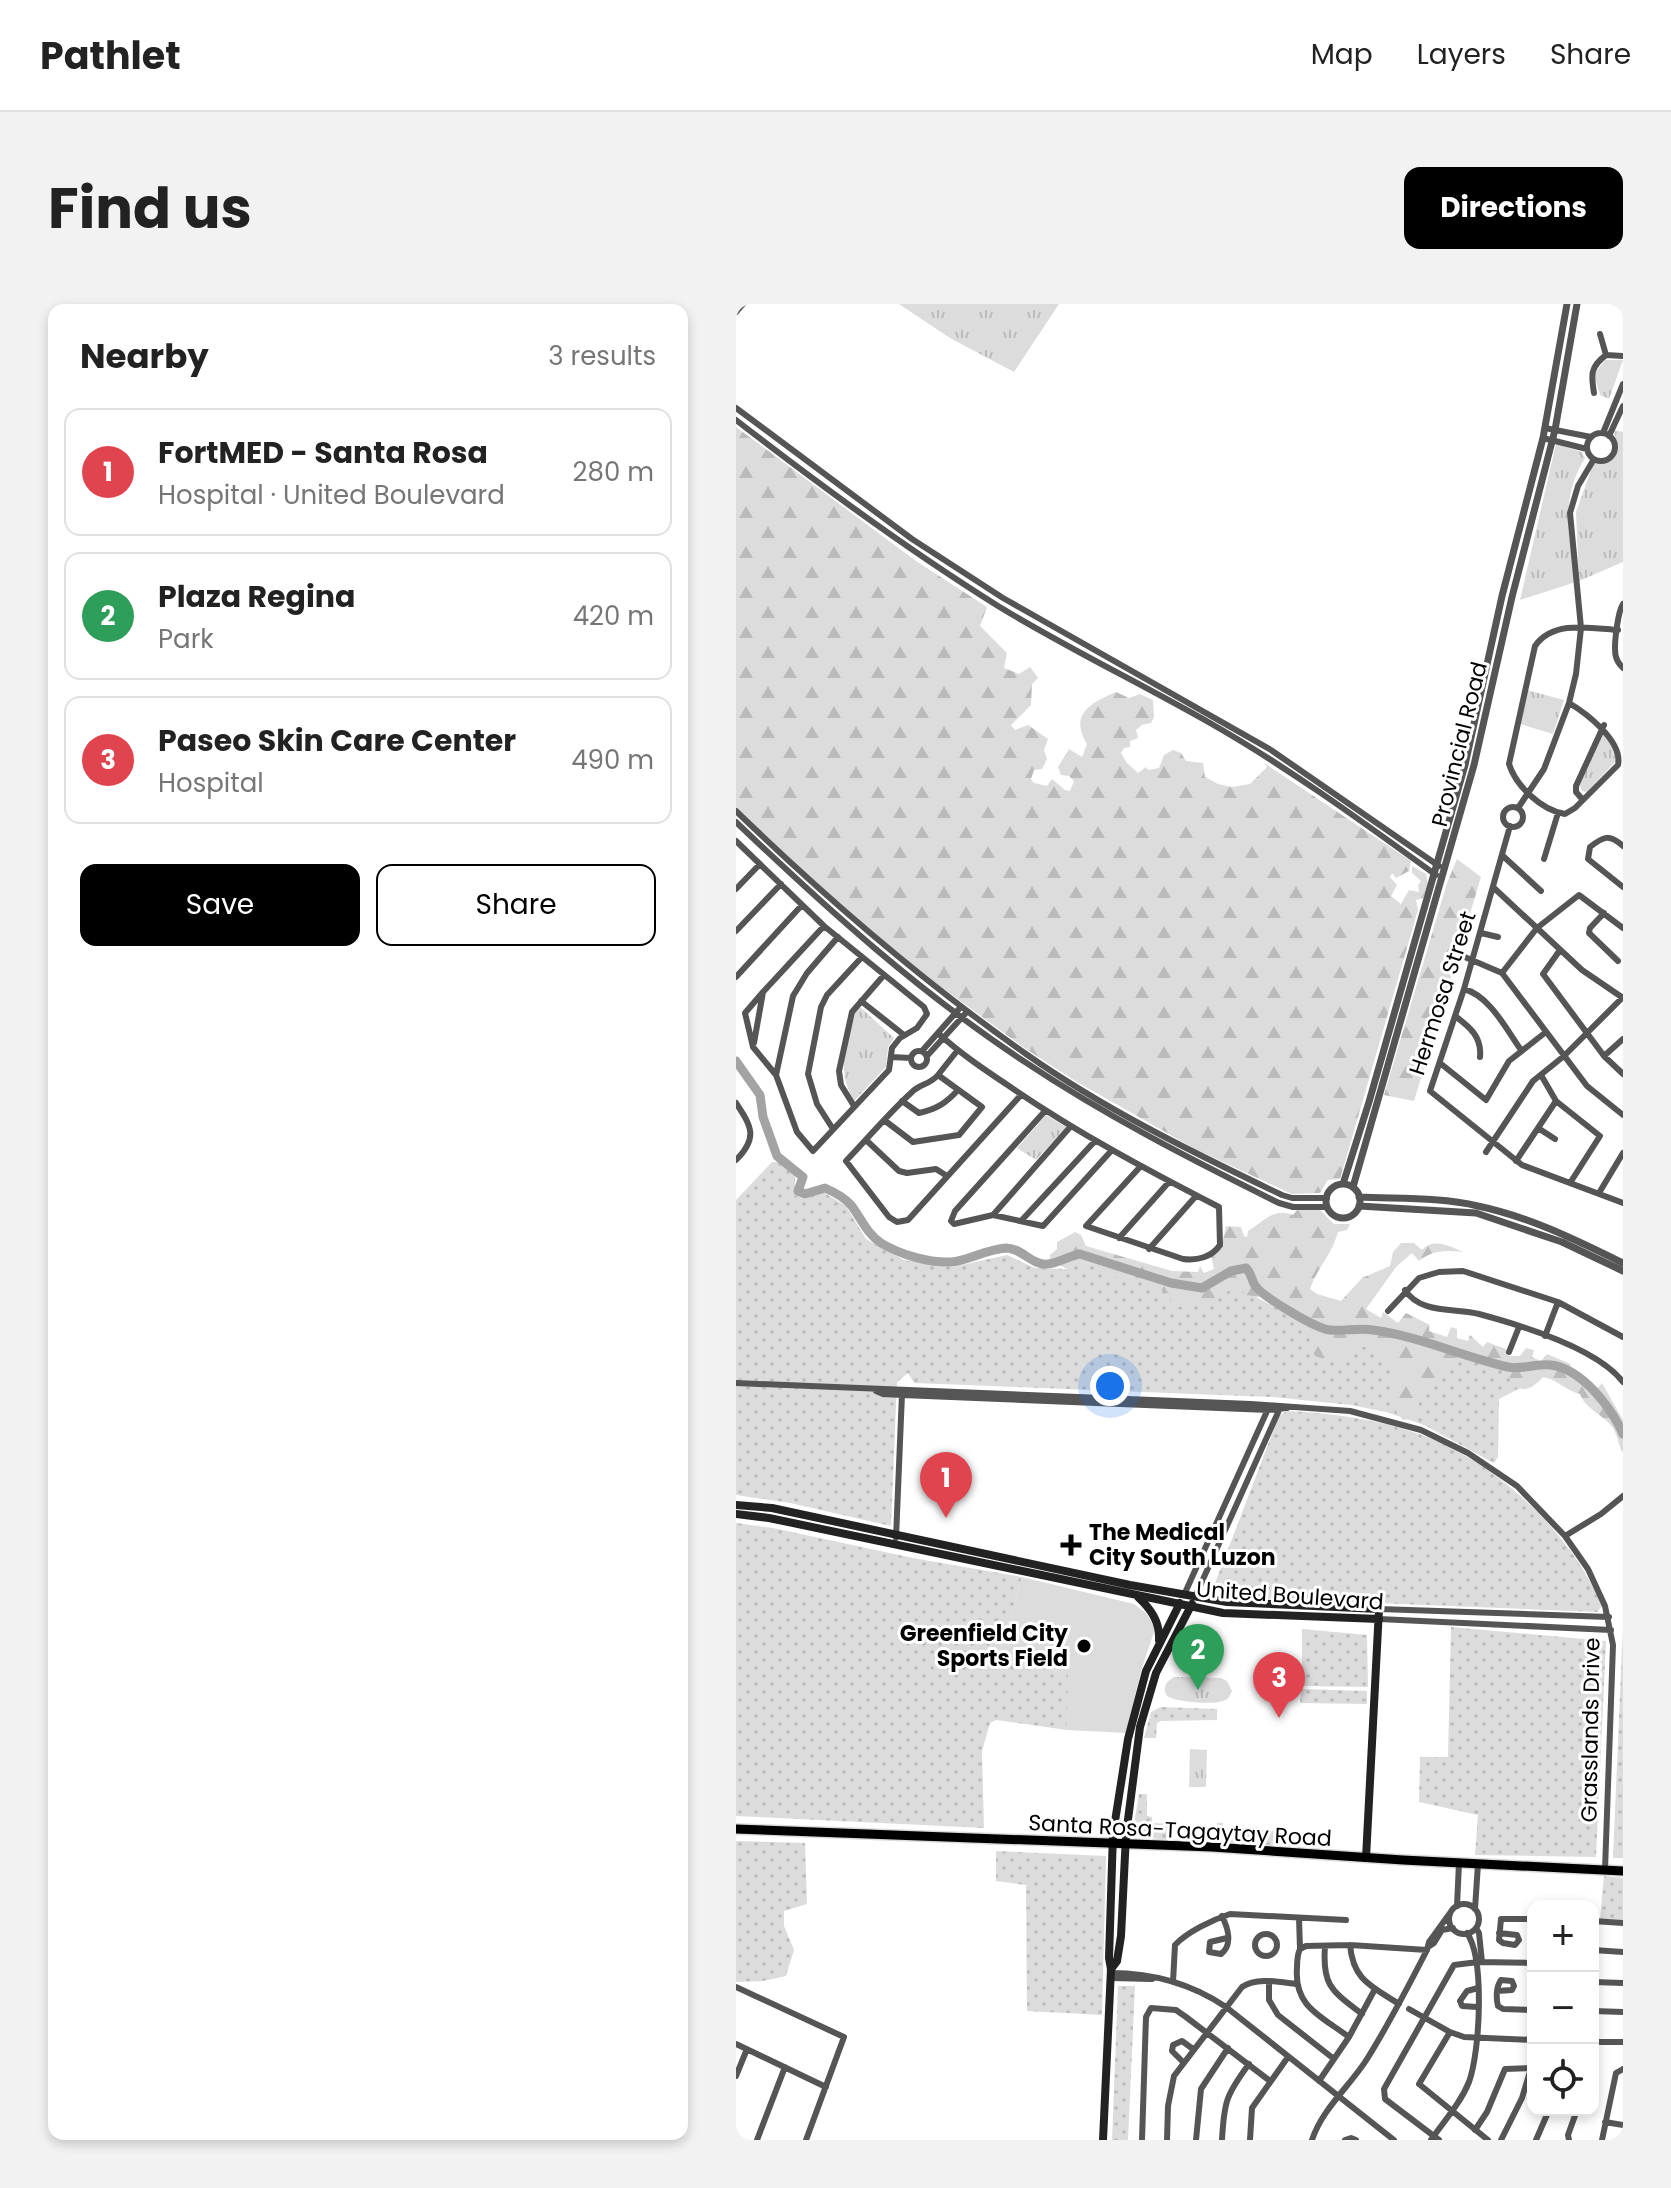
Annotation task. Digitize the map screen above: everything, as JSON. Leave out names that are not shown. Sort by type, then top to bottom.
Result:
[{"type":"main road","name":"United Boulevard","points":[[736,1505],[772,1508],[896,1540],[1223,1613],[1379,1619]]},
{"type":"main road","name":"United Boulevard","points":[[736,1514],[896,1540],[1227,1602],[1379,1609]]},
{"type":"main road","points":[[1113,1974],[1109,1958],[1112,1844],[1141,1701],[1159,1643],[1184,1595]]},
{"type":"main road","points":[[1138,1596],[1156,1620],[1160,1632],[1159,1643]]},
{"type":"main road","points":[[1103,2140],[1113,1974],[1121,1936],[1126,1844],[1141,1701],[1195,1597]]},
{"type":"main road","points":[[1366,1858],[1379,1609]]},
{"type":"main road","name":"Santa Rosa-Tagaytay Road","points":[[736,1829],[1227,1848],[1623,1871]]},
{"type":"street","points":[[736,312],[743,304]]},
{"type":"street","name":"Provincial Road","points":[[1343,1184],[1479,724],[1506,581],[1543,438],[1567,304]]},
{"type":"street","name":"Provincial Road","points":[[1353,1187],[1446,870],[1479,724],[1553,441],[1577,304]]},
{"type":"street","points":[[1600,334],[1606,355]]},
{"type":"street","points":[[1606,355],[1623,356]]},
{"type":"street","points":[[1594,393],[1590,373],[1606,355]]},
{"type":"street","points":[[1606,434],[1623,384]]},
{"type":"street","points":[[1545,428],[1591,437],[1606,434],[1623,406]]},
{"type":"street","points":[[736,408],[877,514],[1003,598],[1322,783],[1446,870]]},
{"type":"street","points":[[736,420],[859,513],[998,606],[1078,653],[1212,719],[1443,879]]},
{"type":"street","points":[[1543,438],[1587,449],[1594,459],[1603,461],[1613,454],[1615,447],[1606,434]]},
{"type":"street","points":[[1587,449],[1591,437]]},
{"type":"street","points":[[1518,808],[1523,814],[1522,821],[1517,826],[1510,826],[1505,822],[1504,812],[1509,808],[1518,808],[1529,795],[1544,769],[1569,703],[1579,657],[1581,628],[1570,513],[1578,486],[1594,459]]},
{"type":"street","points":[[1506,581],[1515,584]]},
{"type":"street","points":[[1623,604],[1617,615],[1615,651],[1616,659],[1623,668]]},
{"type":"street","points":[[1569,703],[1604,725],[1619,746],[1622,761],[1570,812],[1558,813],[1529,795],[1509,764],[1535,646],[1541,638],[1556,630],[1618,630]]},
{"type":"street","points":[[1583,800],[1576,792],[1576,786],[1604,725]]},
{"type":"street","points":[[1316,790],[1322,783]]},
{"type":"street","points":[[736,811],[792,865],[962,1012]]},
{"type":"street","points":[[1544,859],[1558,813]]},
{"type":"street","points":[[736,822],[902,972],[1038,1062],[1158,1134],[1286,1197],[1327,1202]]},
{"type":"street","name":"Hermosa Street","points":[[1510,826],[1481,933],[1430,1091],[1528,1168],[1623,1203]]},
{"type":"street","points":[[1623,846],[1610,836],[1603,836],[1590,847],[1588,859],[1623,887]]},
{"type":"street","points":[[737,844],[824,926],[924,1007],[927,1014],[917,1028],[904,1035],[892,1048],[889,1070],[813,1151],[797,1132],[776,1075],[753,1047],[745,1013],[824,926]]},
{"type":"street","points":[[1406,853],[1411,846]]},
{"type":"street","points":[[1416,860],[1422,853]]},
{"type":"street","points":[[1503,856],[1541,891]]},
{"type":"street","points":[[736,889],[760,864]]},
{"type":"street","points":[[736,931],[781,884]]},
{"type":"street","points":[[1486,1152],[1533,1081],[1588,1034],[1623,998],[1590,976],[1494,888]]},
{"type":"street","points":[[1502,973],[1537,928],[1579,895],[1623,928]]},
{"type":"street","points":[[736,977],[802,905]]},
{"type":"street","points":[[1604,913],[1589,933],[1618,961]]},
{"type":"street","points":[[1481,933],[1498,937]]},
{"type":"street","points":[[1417,934],[1426,937]]},
{"type":"street","points":[[776,1075],[793,996],[807,973],[838,937]]},
{"type":"street","points":[[1560,950],[1543,974],[1604,1056],[1623,1074]]},
{"type":"street","points":[[1460,955],[1502,973],[1587,1086],[1623,1115]]},
{"type":"street","points":[[833,1129],[817,1104],[808,1074],[821,1007],[827,995],[862,957]]},
{"type":"street","points":[[854,1106],[841,1085],[839,1071],[852,1012],[884,975]]},
{"type":"street","points":[[1464,989],[1485,1001],[1521,1050]]},
{"type":"street","points":[[753,1047],[763,992]]},
{"type":"street","points":[[861,1001],[904,1035]]},
{"type":"street","points":[[924,1054],[962,1012]]},
{"type":"street","points":[[1455,1016],[1477,1036],[1480,1057]]},
{"type":"street","points":[[1440,1063],[1486,1100],[1509,1061],[1546,1032]]},
{"type":"street","points":[[941,1036],[957,1051],[1045,1111],[1140,1167],[1219,1207],[1220,1245],[1217,1250],[1191,1260],[1149,1249],[1086,1226],[1140,1167]]},
{"type":"street","points":[[1604,1056],[1623,1039]]},
{"type":"street","points":[[957,1051],[933,1082],[917,1087],[846,1161],[889,1217],[897,1222],[908,1220],[1021,1095]]},
{"type":"street","points":[[911,1058],[915,1052],[924,1054]]},
{"type":"street","points":[[919,1067],[926,1064],[924,1054]]},
{"type":"street","points":[[891,1057],[911,1058]]},
{"type":"street","points":[[911,1058],[912,1063],[919,1067],[924,1084]]},
{"type":"street","points":[[884,1120],[913,1142],[959,1135],[982,1107],[938,1075]]},
{"type":"street","points":[[1541,1075],[1556,1101],[1600,1136],[1570,1183]]},
{"type":"street","points":[[902,1101],[919,1113],[947,1102],[958,1090]]},
{"type":"street","points":[[1516,1161],[1556,1101]]},
{"type":"street","points":[[736,1103],[752,1137],[748,1148],[736,1160]]},
{"type":"street","points":[[1045,1111],[955,1211],[951,1221],[954,1224],[993,1215],[1043,1226],[1112,1150]]},
{"type":"street","points":[[736,1120],[743,1113]]},
{"type":"street","points":[[993,1215],[1071,1126]]},
{"type":"street","points":[[1538,1128],[1555,1139]]},
{"type":"street","points":[[866,1140],[899,1171],[907,1173],[936,1169],[947,1176]]},
{"type":"street","points":[[1021,1221],[1095,1141]]},
{"type":"street","points":[[1599,1193],[1623,1153]]},
{"type":"street","points":[[1119,1238],[1169,1182]]},
{"type":"street","points":[[1343,1184],[1353,1187],[1359,1197],[1359,1206],[1352,1216],[1335,1216],[1327,1202],[1331,1189],[1343,1184]]},
{"type":"street","points":[[1149,1249],[1196,1196]]},
{"type":"street","points":[[1359,1197],[1454,1202],[1501,1211],[1566,1235],[1623,1263]]},
{"type":"street","points":[[1359,1206],[1476,1213],[1562,1242],[1623,1271]]},
{"type":"street","points":[[1388,1311],[1419,1278],[1439,1272],[1463,1271],[1558,1302],[1623,1337]]},
{"type":"street","points":[[1405,1290],[1421,1304],[1478,1314],[1585,1352],[1623,1382]]},
{"type":"street","points":[[1545,1336],[1558,1302]]},
{"type":"street","points":[[1509,1352],[1519,1327]]},
{"type":"street","name":"Grasslands Drive","points":[[736,1383],[876,1391],[883,1394],[1350,1411],[1421,1430],[1468,1453],[1517,1486],[1565,1536],[1597,1585],[1609,1617],[1605,1870]]},
{"type":"street","points":[[896,1540],[902,1393]]},
{"type":"street","points":[[1184,1595],[1269,1407]]},
{"type":"street","points":[[1195,1597],[1283,1408]]},
{"type":"street","points":[[1565,1536],[1623,1496]]},
{"type":"street","points":[[1220,1514],[1231,1517]]},
{"type":"street","name":"United Boulevard","points":[[1379,1609],[1609,1617]]},
{"type":"street","points":[[1486,1624],[1487,1613]]},
{"type":"street","name":"United Boulevard","points":[[1379,1619],[1611,1630]]},
{"type":"street","points":[[1457,1906],[1459,1863]]},
{"type":"street","points":[[1450,1913],[1453,1928],[1459,1933],[1476,1928],[1479,1918],[1475,1909],[1478,1864]]},
{"type":"street","points":[[1312,2140],[1318,2123],[1366,2061],[1450,1913],[1457,1906],[1467,1904],[1475,1909]]},
{"type":"street","points":[[1222,1916],[1229,1931],[1227,1938]]},
{"type":"street","points":[[1173,1982],[1175,1945],[1222,1916],[1346,1920]]},
{"type":"street","points":[[1266,1933],[1267,1918]]},
{"type":"street","points":[[1299,1918],[1298,1993],[1308,2007],[1349,2037]]},
{"type":"street","points":[[1499,1933],[1503,1918],[1527,1919]]},
{"type":"street","points":[[1599,1921],[1623,1923]]},
{"type":"street","points":[[1433,1940],[1442,1930],[1453,1928]]},
{"type":"street","points":[[1476,1928],[1480,1962],[1474,2063],[1469,2082],[1435,2139],[1382,2094],[1451,1968],[1458,1963],[1480,1962],[1527,1963]]},
{"type":"street","points":[[1467,1933],[1480,1962]]},
{"type":"street","points":[[1300,1949],[1306,1946],[1350,1945],[1428,1949]]},
{"type":"street","points":[[1350,1945],[1356,1971],[1375,1989],[1399,2004]]},
{"type":"street","points":[[1325,1946],[1324,1969],[1328,1985],[1362,2014]]},
{"type":"street","points":[[1599,1950],[1623,1952]]},
{"type":"street","points":[[1113,1974],[1122,1981],[1156,1979]]},
{"type":"street","points":[[1113,1974],[1173,1982],[1202,1991],[1394,2140]]},
{"type":"street","points":[[1167,2140],[1174,2076],[1226,2007],[1247,1983],[1269,1981],[1296,1984]]},
{"type":"street","points":[[1269,1981],[1269,2000],[1278,2015],[1334,2059]]},
{"type":"street","points":[[1599,1982],[1623,1983]]},
{"type":"street","points":[[736,1987],[842,2035],[844,2040],[806,2140]]},
{"type":"street","points":[[1477,2007],[1462,2006],[1460,2001],[1467,1991],[1478,1988]]},
{"type":"street","points":[[1319,2081],[1349,2037],[1375,1989]]},
{"type":"street","points":[[1497,1991],[1498,2006],[1527,2010]]},
{"type":"street","points":[[1142,2140],[1148,2012],[1151,2008],[1176,2010],[1270,2081]]},
{"type":"street","points":[[1409,2009],[1450,2032],[1477,2038],[1527,2040]]},
{"type":"street","points":[[1599,2011],[1623,2012]]},
{"type":"street","points":[[1450,2032],[1419,2084],[1488,2140]]},
{"type":"street","points":[[1183,2062],[1172,2051],[1173,2045],[1182,2041],[1193,2049]]},
{"type":"street","points":[[1599,2042],[1623,2042]]},
{"type":"street","points":[[736,2044],[826,2087]]},
{"type":"street","points":[[1196,2140],[1201,2089],[1228,2048]]},
{"type":"street","points":[[736,2076],[747,2049]]},
{"type":"street","points":[[1250,2140],[1252,2108],[1288,2057]]},
{"type":"street","points":[[1222,2140],[1224,2105],[1232,2087],[1249,2064]]},
{"type":"street","points":[[757,2140],[785,2067]]},
{"type":"street","points":[[1475,2130],[1487,2112],[1505,2069],[1527,2068]]},
{"type":"street","points":[[1602,2140],[1616,2073],[1623,2069]]},
{"type":"street","points":[[1501,2140],[1527,2083]]},
{"type":"street","points":[[1537,2139],[1547,2116]]},
{"type":"street","points":[[1569,2140],[1575,2116]]},
{"type":"street","points":[[1605,2122],[1623,2125]]},
{"type":"street","points":[[1345,2140],[1356,2140]]},
{"type":"green space","points":[[899,304],[1059,304],[1014,372],[950,338]]},
{"type":"green space","points":[[1605,360],[1623,360],[1609,399],[1600,395],[1594,375]]},
{"type":"green space","points":[[736,427],[916,561],[987,607],[980,626],[1007,653],[1004,668],[1019,674],[1030,667],[1038,678],[1032,684],[1031,705],[1011,725],[1015,730],[1028,725],[1048,739],[1044,750],[1047,759],[1042,769],[1034,770],[1031,779],[1034,783],[1047,786],[1052,779],[1070,791],[1074,781],[1069,776],[1061,775],[1058,767],[1069,749],[1082,757],[1087,744],[1080,725],[1085,711],[1116,692],[1129,698],[1140,694],[1153,700],[1154,717],[1151,723],[1136,730],[1138,738],[1130,741],[1130,747],[1124,748],[1121,753],[1138,773],[1146,767],[1148,770],[1159,768],[1164,755],[1173,750],[1181,753],[1186,761],[1203,763],[1205,777],[1232,787],[1250,784],[1267,767],[1264,763],[1411,861],[1409,871],[1396,878],[1392,873],[1390,877],[1397,885],[1391,896],[1401,904],[1409,890],[1419,892],[1421,881],[1412,873],[1412,866],[1426,874],[1428,884],[1423,898],[1416,900],[1418,910],[1340,1179],[1328,1180],[1320,1193],[1292,1194],[1197,1150],[1077,1082],[1023,1047],[910,964],[800,868],[736,807]]},
{"type":"green space","points":[[1614,430],[1623,432],[1623,562],[1579,581],[1576,512],[1594,462],[1605,463],[1615,452]]},
{"type":"green space","points":[[1556,444],[1582,452],[1585,458],[1569,504],[1569,534],[1576,582],[1520,600]]},
{"type":"green space","points":[[1527,690],[1564,700],[1553,734],[1520,724]]},
{"type":"green space","points":[[1606,732],[1618,759],[1587,792],[1582,791],[1579,785]]},
{"type":"green space","points":[[1457,859],[1481,877],[1414,1101],[1384,1095],[1447,883]]},
{"type":"green space","points":[[860,1007],[894,1038],[888,1047],[886,1067],[854,1101],[845,1078],[844,1058],[855,1013]]},
{"type":"green space","points":[[1046,1115],[1066,1127],[1036,1160],[1017,1148]]},
{"type":"green space","points":[[772,1162],[780,1162],[795,1176],[795,1195],[804,1199],[823,1192],[846,1206],[866,1239],[904,1260],[953,1267],[1007,1255],[1035,1268],[1067,1269],[1080,1261],[1199,1294],[1246,1275],[1254,1296],[1330,1336],[1394,1333],[1511,1368],[1534,1381],[1499,1399],[1498,1457],[1494,1463],[1424,1425],[1386,1412],[1351,1405],[1273,1397],[914,1383],[908,1373],[897,1382],[891,1526],[790,1503],[736,1495],[736,1200]]},
{"type":"green space","points":[[1298,1209],[1319,1209],[1334,1224],[1350,1224],[1347,1230],[1338,1232],[1310,1289],[1341,1301],[1362,1278],[1390,1266],[1393,1252],[1401,1243],[1414,1243],[1422,1250],[1432,1244],[1442,1244],[1464,1252],[1440,1252],[1419,1261],[1412,1253],[1396,1267],[1366,1309],[1381,1318],[1383,1312],[1398,1323],[1406,1313],[1430,1325],[1429,1331],[1447,1337],[1451,1327],[1457,1329],[1457,1338],[1468,1341],[1470,1335],[1483,1347],[1487,1342],[1506,1349],[1509,1356],[1520,1356],[1526,1348],[1534,1350],[1532,1357],[1541,1361],[1547,1354],[1571,1364],[1569,1369],[1597,1389],[1602,1383],[1623,1420],[1623,1453],[1613,1428],[1586,1404],[1580,1394],[1548,1378],[1543,1377],[1530,1388],[1523,1389],[1514,1387],[1504,1366],[1473,1361],[1450,1363],[1446,1376],[1433,1383],[1410,1419],[1403,1420],[1393,1407],[1392,1367],[1382,1355],[1360,1346],[1339,1358],[1315,1356],[1305,1326],[1260,1297],[1246,1295],[1238,1287],[1217,1296],[1210,1304],[1174,1309],[1169,1294],[1147,1282],[1117,1278],[1081,1261],[1067,1269],[1050,1260],[1050,1255],[1057,1249],[1057,1242],[1075,1232],[1081,1235],[1086,1246],[1172,1271],[1198,1272],[1200,1266],[1204,1273],[1214,1269],[1211,1256],[1221,1249],[1226,1226],[1241,1227],[1247,1237],[1248,1231],[1274,1214],[1293,1215]]},
{"type":"green space","points":[[1287,1411],[1337,1415],[1387,1424],[1447,1446],[1475,1462],[1527,1502],[1551,1526],[1588,1578],[1602,1606],[1597,1612],[1228,1597],[1214,1586],[1279,1416]]},
{"type":"green space","points":[[736,1523],[1022,1577],[998,1658],[1069,1674],[1067,1730],[996,1720],[990,1723],[982,1751],[984,1828],[736,1816]]},
{"type":"green space","points":[[1022,1577],[1134,1604],[1147,1614],[1155,1629],[1126,1733],[1067,1730],[1068,1674],[998,1658]]},
{"type":"green space","points":[[1623,1625],[1623,1858],[1613,1858]]},
{"type":"green space","points":[[1451,1627],[1606,1641],[1596,1857],[1475,1855],[1478,1815],[1419,1802],[1420,1757],[1448,1757]]},
{"type":"green space","points":[[1302,1629],[1367,1635],[1368,1687],[1302,1686]]},
{"type":"green space","points":[[1175,1677],[1221,1678],[1227,1681],[1232,1691],[1228,1699],[1218,1702],[1178,1700],[1167,1696],[1165,1690],[1167,1682]]},
{"type":"green space","points":[[1301,1689],[1367,1691],[1367,1704],[1300,1703]]},
{"type":"green space","points":[[1161,1707],[1217,1709],[1217,1720],[1161,1721],[1157,1723],[1156,1738],[1144,1738],[1151,1712]]},
{"type":"green space","points":[[1190,1749],[1207,1750],[1206,1787],[1189,1787]]},
{"type":"green space","points":[[1139,1794],[1147,1794],[1147,1816],[1152,1817],[1152,1823],[1174,1824],[1173,1840],[1139,1837],[1133,1829]]},
{"type":"green space","points":[[1217,1823],[1223,1823],[1223,1828],[1282,1831],[1281,1840],[1275,1845],[1220,1843],[1216,1838]]},
{"type":"green space","points":[[736,1841],[805,1843],[807,1904],[784,1911],[784,1926],[794,1950],[786,1976],[736,1982]]},
{"type":"green space","points":[[996,1851],[1106,1856],[1102,2015],[1027,2011],[1026,1885],[996,1881]]},
{"type":"green space","points":[[1604,1876],[1623,1878],[1623,1920],[1600,1919]]},
{"type":"green space","points":[[1118,1986],[1135,1986],[1128,2140],[1112,2140]]},
{"type":"waterway","points":[[736,1061],[760,1095],[763,1117],[777,1156],[803,1177],[798,1191],[805,1194],[825,1188],[839,1195],[851,1205],[876,1239],[897,1251],[925,1260],[952,1262],[1006,1248],[1044,1264],[1080,1254],[1171,1283],[1202,1288],[1231,1271],[1246,1268],[1262,1293],[1325,1329],[1367,1329],[1390,1333],[1508,1367],[1551,1365],[1563,1368],[1594,1391],[1623,1434]]},
{"type":"place","name":"FortMED - Santa Rosa","points":[[946,1518]]},
{"type":"place","name":"The Medical City South Luzon","points":[[1071,1545]]},
{"type":"place","name":"Greenfield City Sports Field","points":[[1084,1646]]},
{"type":"place","name":"Plaza Regina","points":[[1198,1690]]},
{"type":"place","name":"Paseo Skin Care Center","points":[[1279,1718]]}]
